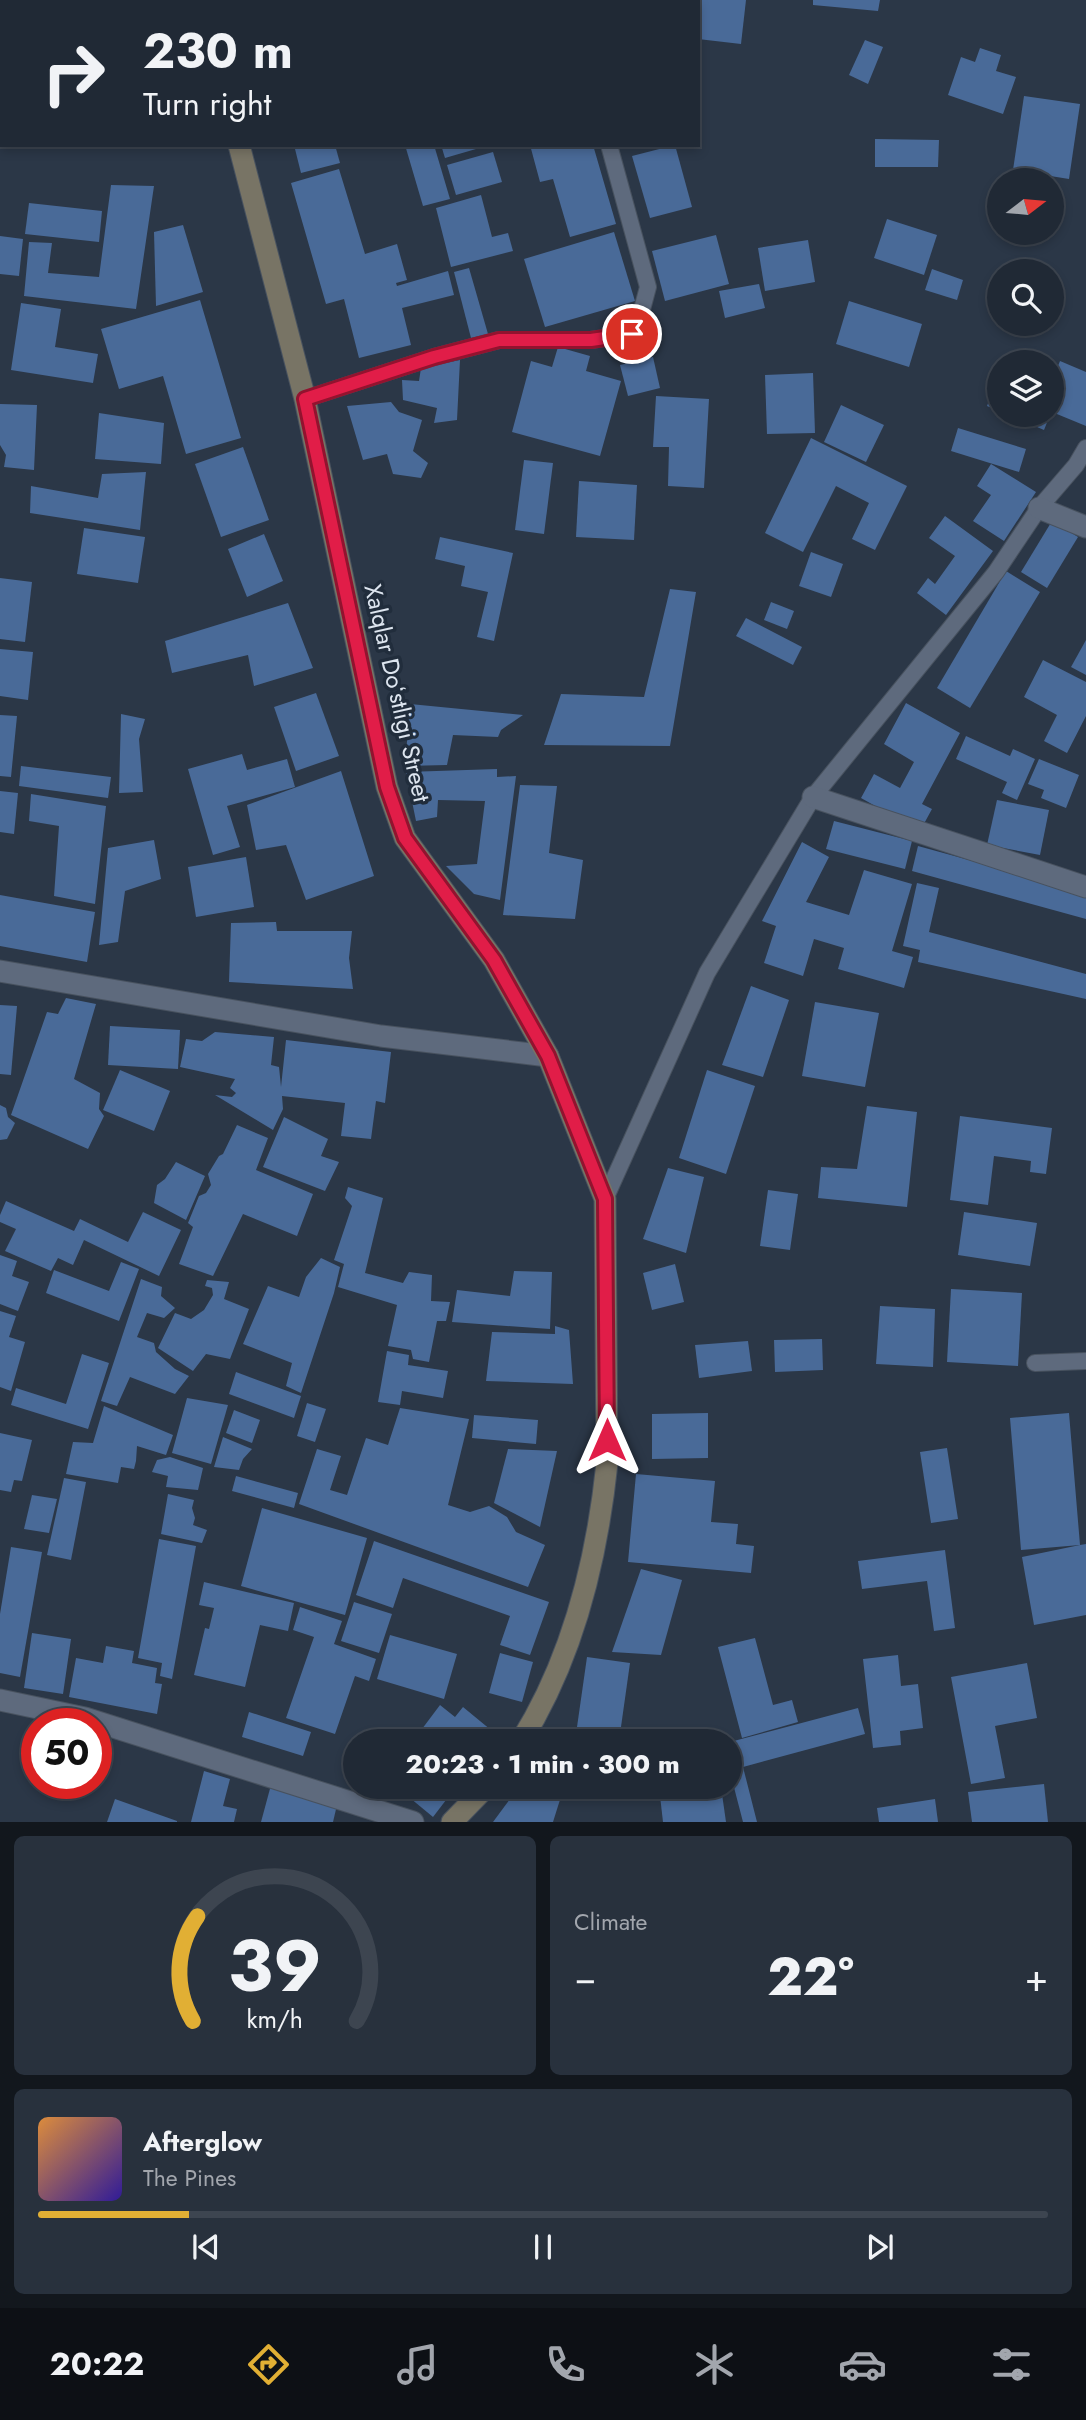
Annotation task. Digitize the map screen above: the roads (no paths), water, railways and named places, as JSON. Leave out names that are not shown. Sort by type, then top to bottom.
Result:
[{"type":"main road","name":"Xalqlar Doʻstligi Street","points":[[240,147],[305,399],[387,787],[405,838],[494,960],[548,1056],[605,1199],[607,1463],[603,1502],[587,1580],[564,1655],[549,1692],[529,1729]]},
{"type":"main road","points":[[452,1822],[474,1799]]},
{"type":"street","points":[[1039,508],[1086,527]]},
{"type":"street","points":[[813,797],[1086,887]]},
{"type":"street","points":[[0,971],[382,1036],[548,1056]]},
{"type":"street","points":[[0,1700],[85,1718],[413,1822]]},
{"type":"lane","points":[[305,399],[434,357],[499,340],[591,340],[632,334],[640,317],[648,286],[610,147]]},
{"type":"lane","points":[[605,1199],[707,973],[813,797],[996,572],[1039,508],[1076,465],[1086,449]]},
{"type":"lane","points":[[1035,1363],[1086,1362]]}]
